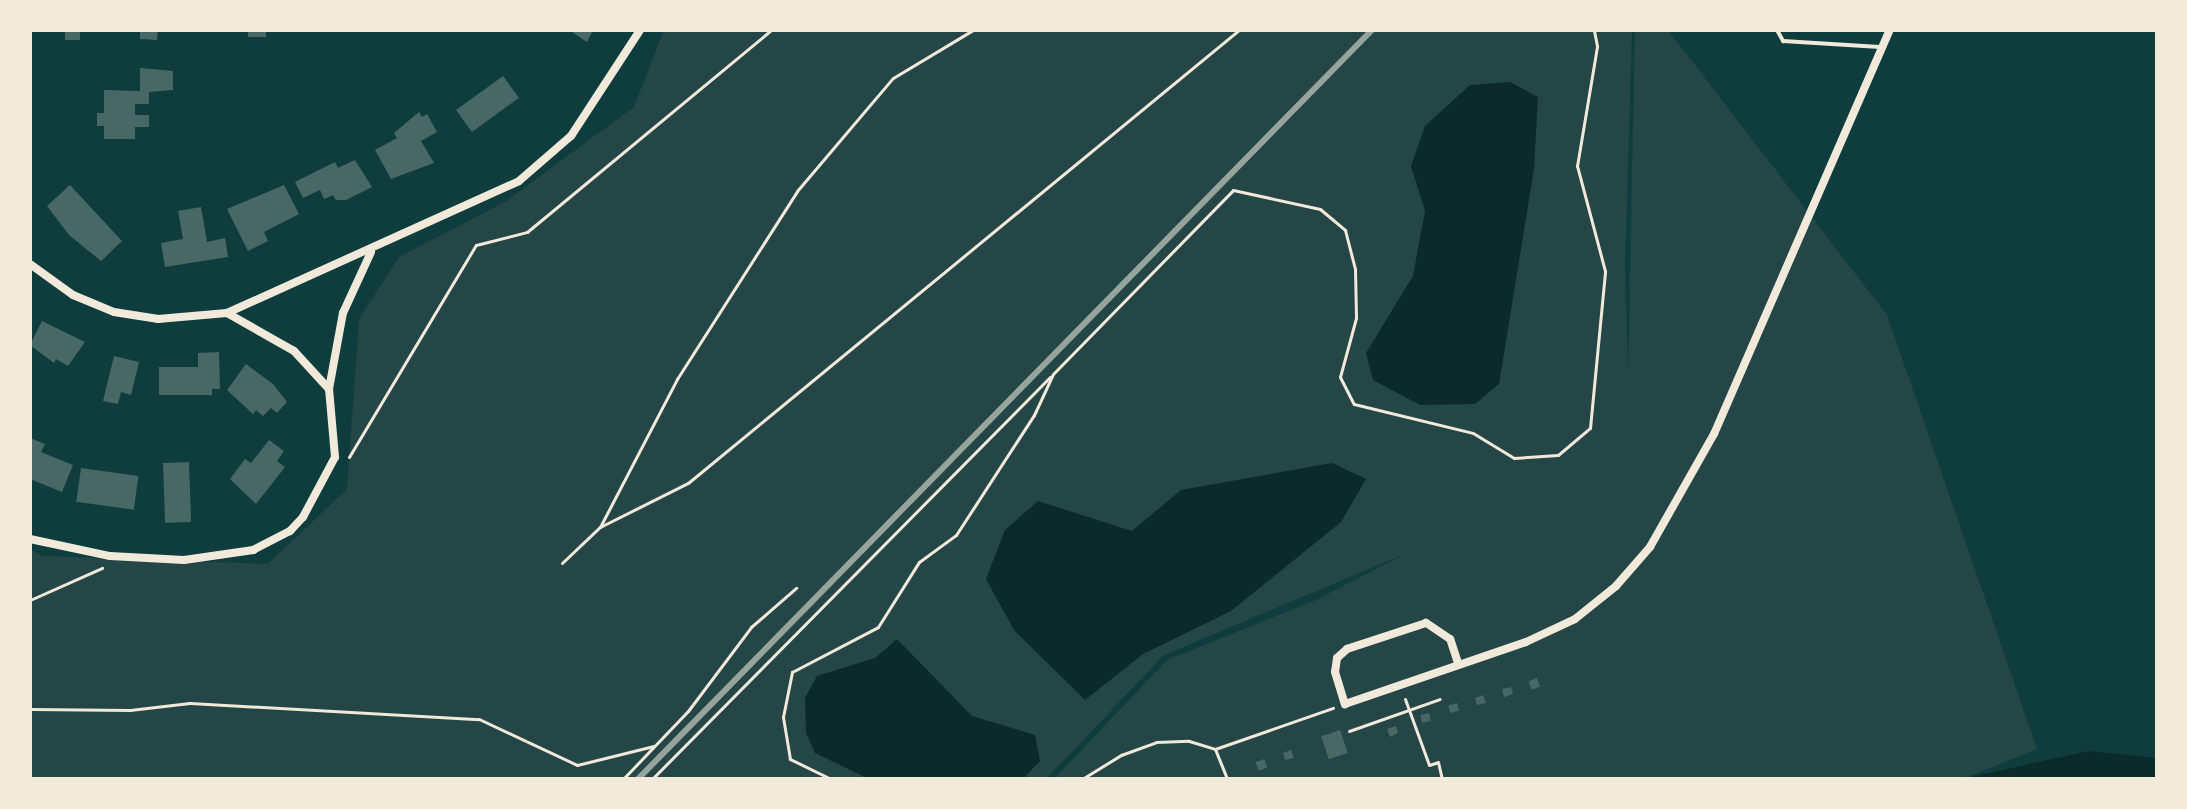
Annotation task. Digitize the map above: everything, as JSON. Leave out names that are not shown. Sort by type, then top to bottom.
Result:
[{"type":"street","points":[[30,264],[73,295],[114,312],[158,319],[227,313],[371,252],[536,169],[596,104],[640,30]]},
{"type":"street","points":[[1458,663],[1438,627],[1410,625],[1347,649],[1337,658],[1335,672],[1345,704],[1526,642],[1575,619],[1616,586],[1650,547],[1714,434],[1890,30]]},
{"type":"street","points":[[30,539],[110,556],[184,560],[253,550],[290,531],[327,477],[336,433],[329,389],[343,313],[371,252]]},
{"type":"street","points":[[227,313],[294,351],[329,389]]},
{"type":"lane","points":[[1777,30],[1783,41],[1883,47]]},
{"type":"path","points":[[327,477],[349,457],[476,245],[527,232],[771,30]]},
{"type":"path","points":[[600,527],[677,379],[797,191],[893,78],[973,30]]},
{"type":"path","points":[[562,563],[600,527],[688,483],[1239,30]]},
{"type":"path","points":[[652,779],[1233,190],[1265,194],[1320,209],[1345,230],[1355,269],[1356,318],[1340,377],[1354,404],[1473,433],[1514,458],[1558,455],[1590,428],[1605,271],[1577,166],[1597,46],[1594,30]]},
{"type":"path","points":[[831,779],[790,759],[783,717],[792,672],[878,627],[919,562],[956,535],[1034,415],[1053,374]]},
{"type":"path","points":[[30,600],[93,574],[107,566],[110,556]]},
{"type":"path","points":[[623,779],[688,711],[751,627],[796,588]]},
{"type":"path","points":[[1400,684],[1429,765],[1438,762],[1442,779]]},
{"type":"path","points":[[1349,731],[1440,699]]},
{"type":"path","points":[[30,709],[130,710],[190,703],[479,719],[577,765],[654,746]]},
{"type":"path","points":[[1082,779],[1121,755],[1156,742],[1189,741],[1215,749],[1345,704]]},
{"type":"path","points":[[1215,749],[1227,779]]},
{"type":"shaded area","points":[[664,30],[1632,30],[1625,268],[1628,374],[1635,30],[1668,30],[1887,315],[2037,749],[1962,779],[1054,779],[1167,660],[1316,600],[1407,553],[1164,655],[1046,779],[30,779],[30,549],[42,556],[268,564],[347,489],[359,319],[399,257],[505,202],[634,107]]},
{"type":"shaded area","points":[[1510,82],[1538,97],[1534,169],[1499,384],[1475,404],[1420,405],[1373,380],[1366,353],[1413,276],[1425,211],[1411,166],[1425,126],[1470,85]]},
{"type":"shaded area","points":[[1332,463],[1366,479],[1341,522],[1231,611],[1143,654],[1085,700],[1014,630],[986,579],[1005,530],[1038,501],[1132,531],[1181,490]]},
{"type":"shaded area","points":[[897,639],[972,716],[1035,735],[1040,761],[1023,779],[869,779],[815,753],[806,733],[805,698],[817,676],[875,658]]},
{"type":"shaded area","points":[[2088,751],[2157,758],[2157,779],[1962,779]]},
{"type":"building","points":[[140,30],[158,30],[157,40],[140,39]]},
{"type":"building","points":[[248,30],[266,30],[266,37],[248,37]]},
{"type":"building","points":[[569,30],[593,30],[587,42]]},
{"type":"building","points":[[65,32],[80,32],[80,40],[65,40]]},
{"type":"building","points":[[140,68],[173,71],[173,90],[149,92],[149,104],[135,104],[135,115],[149,115],[149,127],[135,127],[135,139],[104,139],[104,126],[97,126],[97,113],[104,113],[104,90],[140,91]]},
{"type":"building","points":[[503,76],[519,98],[472,132],[456,110]]},
{"type":"building","points":[[419,112],[422,117],[427,114],[437,132],[421,141],[434,163],[391,179],[375,150],[397,138],[394,133]]},
{"type":"building","points":[[355,160],[372,187],[346,200],[336,200],[333,195],[324,199],[320,190],[303,198],[295,182],[335,162],[338,168]]},
{"type":"building","points":[[70,185],[122,241],[101,261],[69,235],[47,206]]},
{"type":"building","points":[[284,185],[299,214],[264,232],[268,241],[248,251],[227,209]]},
{"type":"building","points":[[201,207],[207,242],[225,238],[228,257],[165,267],[161,243],[183,239],[178,211]]},
{"type":"building","points":[[42,321],[85,342],[68,366],[56,359],[54,363],[30,345]]},
{"type":"building","points":[[219,352],[220,389],[212,389],[212,395],[159,395],[159,367],[198,367],[198,353]]},
{"type":"building","points":[[114,356],[139,362],[131,395],[121,392],[118,404],[103,401]]},
{"type":"building","points":[[246,364],[273,384],[287,402],[277,413],[271,408],[263,416],[256,410],[253,414],[227,390]]},
{"type":"building","points":[[30,438],[45,444],[41,452],[73,465],[62,492],[30,479]]},
{"type":"building","points":[[269,440],[284,451],[277,461],[285,467],[256,504],[230,479],[245,459],[251,463]]},
{"type":"building","points":[[189,462],[191,522],[165,523],[163,463]]},
{"type":"building","points":[[81,468],[138,476],[134,510],[76,502]]},
{"type":"building","points":[[1537,678],[1540,686],[1532,690],[1529,681]]},
{"type":"building","points":[[1511,687],[1513,694],[1504,697],[1502,689]]},
{"type":"building","points":[[1483,695],[1486,703],[1477,705],[1475,698]]},
{"type":"building","points":[[1457,703],[1459,711],[1450,713],[1448,705]]},
{"type":"building","points":[[1429,713],[1431,721],[1422,723],[1420,715]]},
{"type":"building","points":[[1396,726],[1398,733],[1390,737],[1387,729]]},
{"type":"building","points":[[1340,730],[1348,753],[1329,759],[1321,737]]},
{"type":"building","points":[[1291,750],[1294,758],[1285,760],[1283,753]]},
{"type":"building","points":[[1264,759],[1267,767],[1259,771],[1256,762]]},
{"type":"railway","points":[[638,779],[1372,30]]}]
